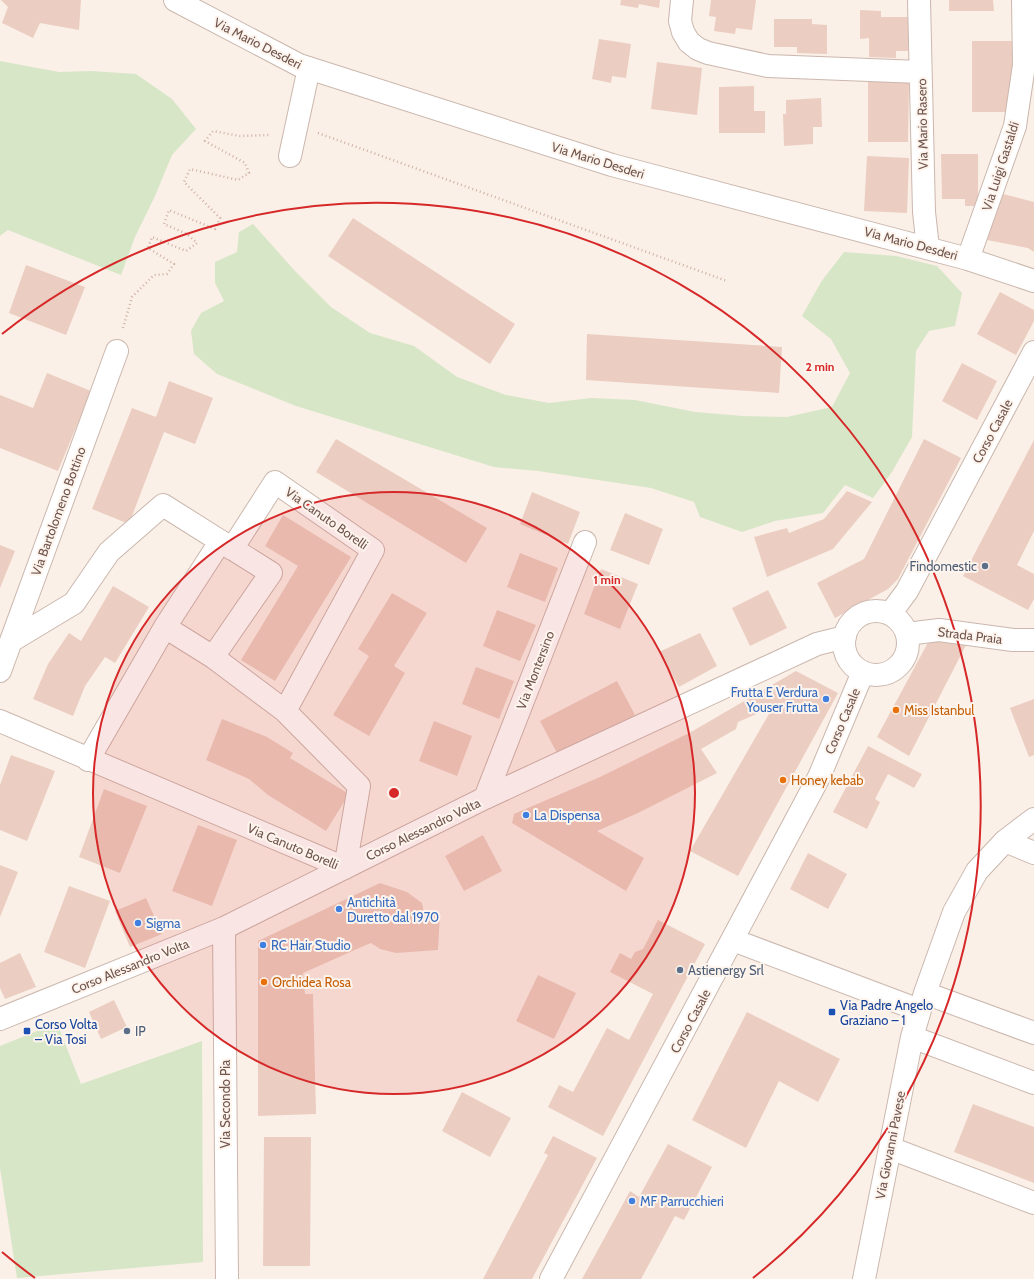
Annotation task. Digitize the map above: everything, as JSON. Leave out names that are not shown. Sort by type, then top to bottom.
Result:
[{"type":"street","name":"Via Mario Desderi","points":[[175,0],[299,65],[612,165],[928,248],[968,259],[1034,281]]},
{"type":"street","points":[[682,0],[680,22],[683,32],[689,42],[698,49],[708,53],[768,66],[920,72]]},
{"type":"street","name":"Via Mario Rasero","points":[[919,0],[924,212],[928,248]]},
{"type":"street","name":"Via Luigi Gastaldi","points":[[968,259],[1015,126],[1024,64],[1023,0]]},
{"type":"street","points":[[290,156],[309,68]]},
{"type":"street","name":"Via Bartolomeno Bottino","points":[[0,671],[117,352]]},
{"type":"street","name":"Corso Casale","points":[[890,614],[907,591],[1026,386],[1034,352]]},
{"type":"street","name":"Via Canuto Borelli","points":[[88,760],[165,627],[275,482],[373,550],[285,711]]},
{"type":"street","points":[[11,641],[74,603],[109,552],[163,504],[270,573],[213,657]]},
{"type":"street","name":"Via Montersino","points":[[485,798],[585,542]]},
{"type":"street","points":[[871,611],[881,611],[900,620],[907,634],[909,640],[908,651],[903,661],[895,669],[885,674],[874,675],[863,672],[854,666],[848,658],[844,647],[845,636],[848,628],[854,620],[862,614],[871,611]]},
{"type":"street","name":"Via Canuto Borelli","points":[[0,722],[345,868],[359,786],[285,711],[213,657],[165,627]]},
{"type":"street","name":"Strada Praia","points":[[907,634],[939,630],[1013,640],[1034,640]]},
{"type":"street","name":"Corso Alessandro Volta","points":[[0,1019],[224,928],[485,798],[817,644],[845,636]]},
{"type":"street","name":"Corso Casale","points":[[552,1279],[819,778],[863,672]]},
{"type":"street","name":"Via Giovanni Pavese","points":[[864,1279],[912,1037],[922,1002],[954,912],[977,871],[1006,841],[1034,819]]},
{"type":"street","points":[[1006,841],[1034,853]]},
{"type":"street","name":"Via Secondo Pia","points":[[224,928],[227,1279]]},
{"type":"street","points":[[733,940],[922,1002],[1034,1033]]},
{"type":"street","points":[[912,1037],[1034,1083]]},
{"type":"street","points":[[890,1148],[1034,1203]]},
{"type":"path","points":[[117,352],[132,296],[154,275],[167,274],[174,264],[148,248],[152,237],[186,251],[197,243],[187,234],[164,224],[169,210],[215,230],[220,218],[184,182],[190,169],[238,180],[249,173],[245,162],[206,141],[213,131],[240,136],[296,130],[726,281]]},
{"type":"green space","points":[[0,61],[59,72],[91,71],[136,74],[172,99],[196,129],[172,155],[155,196],[135,237],[121,275],[8,230],[0,236]]},
{"type":"green space","points":[[253,224],[295,271],[331,307],[370,333],[414,346],[457,377],[506,395],[549,403],[591,398],[635,400],[695,412],[743,416],[787,417],[832,407],[850,373],[831,339],[802,316],[821,282],[844,252],[896,256],[937,266],[962,293],[955,326],[929,331],[916,351],[912,437],[892,472],[873,498],[845,485],[823,513],[775,521],[742,532],[700,517],[694,502],[651,488],[538,471],[494,467],[296,406],[217,374],[194,354],[191,331],[201,313],[224,301],[215,283],[215,262],[237,252],[239,232]]},
{"type":"green space","points":[[57,1023],[81,1084],[202,1041],[203,1262],[17,1278],[0,1168],[0,1046]]},
{"type":"building","points":[[1,0],[81,0],[79,30],[40,23],[33,38],[2,23],[8,7]]},
{"type":"building","points":[[621,0],[660,0],[659,8],[639,4],[638,8],[620,5]]},
{"type":"building","points":[[711,0],[756,0],[752,30],[736,28],[735,34],[714,31],[716,17],[709,16]]},
{"type":"building","points":[[949,0],[993,0],[994,11],[949,11]]},
{"type":"building","points":[[860,10],[881,11],[881,17],[908,17],[908,51],[896,51],[896,58],[869,57],[869,38],[860,39]]},
{"type":"building","points":[[774,19],[812,19],[812,24],[827,25],[827,54],[797,53],[797,47],[774,47]]},
{"type":"building","points":[[599,39],[631,44],[626,78],[612,76],[611,83],[592,79]]},
{"type":"building","points":[[972,41],[1013,41],[1014,112],[972,112]]},
{"type":"building","points":[[657,62],[702,68],[697,115],[651,109]]},
{"type":"building","points":[[868,81],[909,81],[908,142],[868,142]]},
{"type":"building","points":[[754,86],[754,111],[765,111],[765,133],[719,133],[719,87]]},
{"type":"building","points":[[821,98],[822,127],[813,127],[813,144],[784,146],[783,114],[786,114],[786,100]]},
{"type":"building","points":[[941,154],[978,154],[978,206],[965,206],[965,199],[942,199]]},
{"type":"building","points":[[867,156],[909,158],[907,213],[864,211]]},
{"type":"building","points":[[1003,194],[1034,202],[1034,252],[1028,248],[987,240]]},
{"type":"building","points":[[353,218],[515,324],[490,364],[328,256]]},
{"type":"building","points":[[26,265],[85,287],[66,335],[9,313]]},
{"type":"building","points":[[1000,292],[1034,310],[1034,321],[1016,355],[977,334]]},
{"type":"building","points":[[587,334],[782,347],[779,393],[586,380]]},
{"type":"building","points":[[962,363],[997,381],[977,420],[942,401]]},
{"type":"building","points":[[47,373],[91,391],[58,471],[0,448],[0,395],[33,408]]},
{"type":"building","points":[[169,381],[213,398],[195,444],[164,432],[129,524],[92,509],[132,408],[156,417]]},
{"type":"building","points":[[336,439],[487,528],[466,563],[316,472]]},
{"type":"building","points":[[924,439],[961,458],[898,579],[888,589],[835,618],[817,583],[864,559]]},
{"type":"building","points":[[1034,440],[1034,531],[1017,565],[1034,574],[1034,599],[1028,610],[963,576]]},
{"type":"building","points":[[847,491],[872,502],[833,549],[767,577],[754,537],[787,528],[789,533],[824,519]]},
{"type":"building","points":[[532,492],[580,512],[568,544],[520,524]]},
{"type":"building","points":[[625,513],[663,529],[649,565],[610,550]]},
{"type":"building","points":[[283,515],[351,557],[275,681],[241,660],[298,566],[265,546]]},
{"type":"building","points":[[0,545],[15,551],[0,588]]},
{"type":"building","points":[[520,553],[558,568],[545,602],[507,587]]},
{"type":"building","points":[[601,569],[638,584],[620,629],[584,614]]},
{"type":"building","points":[[113,586],[149,607],[115,663],[105,657],[85,686],[73,716],[33,699],[48,664],[69,633],[81,641]]},
{"type":"building","points":[[768,590],[787,628],[750,646],[732,608]]},
{"type":"building","points":[[392,593],[427,613],[394,666],[405,673],[369,736],[333,715],[369,656],[358,649]]},
{"type":"building","points":[[497,610],[536,625],[520,661],[483,646]]},
{"type":"building","points":[[700,633],[717,666],[679,687],[659,652]]},
{"type":"building","points":[[932,635],[966,645],[909,756],[877,737]]},
{"type":"building","points":[[476,667],[514,681],[499,719],[462,704]]},
{"type":"building","points":[[796,671],[838,693],[738,876],[690,851],[773,707],[738,722],[736,729],[701,749],[717,773],[638,813],[597,831],[644,858],[626,891],[512,823],[514,814],[600,777],[691,732]]},
{"type":"building","points":[[617,681],[635,715],[558,755],[540,721]]},
{"type":"building","points":[[1034,699],[1034,755],[1029,757],[1010,708]]},
{"type":"building","points":[[222,719],[267,737],[293,753],[290,758],[349,794],[326,831],[268,795],[249,779],[206,760]]},
{"type":"building","points":[[434,721],[472,736],[457,776],[419,761]]},
{"type":"building","points":[[868,746],[922,774],[914,788],[888,774],[875,799],[880,802],[867,829],[833,812]]},
{"type":"building","points":[[11,755],[55,771],[27,841],[0,830],[0,785]]},
{"type":"building","points":[[104,789],[147,806],[120,873],[79,857]]},
{"type":"building","points":[[198,825],[237,840],[212,906],[172,891]]},
{"type":"building","points":[[483,835],[502,871],[464,891],[445,856]]},
{"type":"building","points":[[808,853],[847,874],[828,909],[790,889]]},
{"type":"building","points":[[0,865],[18,872],[0,917]]},
{"type":"building","points":[[380,883],[407,892],[422,903],[424,913],[440,914],[438,950],[396,953],[380,949],[371,943],[303,973],[305,994],[313,994],[316,1114],[258,1116],[258,941]]},
{"type":"building","points":[[69,886],[110,901],[85,968],[44,952]]},
{"type":"building","name":"Sigma","points":[[146,898],[162,934],[130,947],[115,911]]},
{"type":"building","points":[[658,920],[705,944],[603,1136],[548,1107],[559,1085],[573,1092],[607,1028],[629,1040],[653,994],[610,972],[620,953],[631,959],[635,952],[643,949]]},
{"type":"building","points":[[20,953],[36,987],[5,999],[0,988],[0,963]]},
{"type":"building","points":[[538,975],[576,993],[554,1039],[516,1021]]},
{"type":"building","points":[[114,1000],[127,1027],[101,1039],[89,1012]]},
{"type":"building","points":[[747,1012],[840,1059],[818,1102],[779,1081],[746,1148],[692,1120]]},
{"type":"building","points":[[462,1092],[511,1118],[490,1157],[442,1131]]},
{"type":"building","points":[[973,1104],[1034,1127],[1034,1183],[954,1152]]},
{"type":"building","points":[[553,1136],[597,1158],[532,1279],[483,1279],[548,1155],[544,1153]]},
{"type":"building","points":[[264,1137],[311,1137],[310,1266],[263,1266]]},
{"type":"building","points":[[668,1144],[712,1167],[684,1220],[675,1216],[641,1279],[582,1279],[630,1191],[639,1197]]},
{"type":"place","name":"Findomestic","points":[[985,566]]},
{"type":"place","name":"Frutta E Verdura Youser Frutta","points":[[826,699]]},
{"type":"place","name":"Miss Istanbul","points":[[896,710]]},
{"type":"place","name":"Honey kebab","points":[[783,780]]},
{"type":"place","name":"La Dispensa","points":[[526,815]]},
{"type":"place","name":"Antichità Duretto dal 1970","points":[[339,909]]},
{"type":"place","name":"Sigma","points":[[138,923]]},
{"type":"place","name":"RC Hair Studio","points":[[263,945]]},
{"type":"place","name":"Astienergy Srl","points":[[680,970]]},
{"type":"place","name":"Orchidea Rosa","points":[[264,982]]},
{"type":"place","name":"Via Padre Angelo Graziano – 1","points":[[832,1012]]},
{"type":"place","name":"Corso Volta – Via Tosi","points":[[27,1031]]},
{"type":"place","name":"IP","points":[[127,1031]]},
{"type":"place","name":"MF Parrucchieri","points":[[632,1201]]}]
